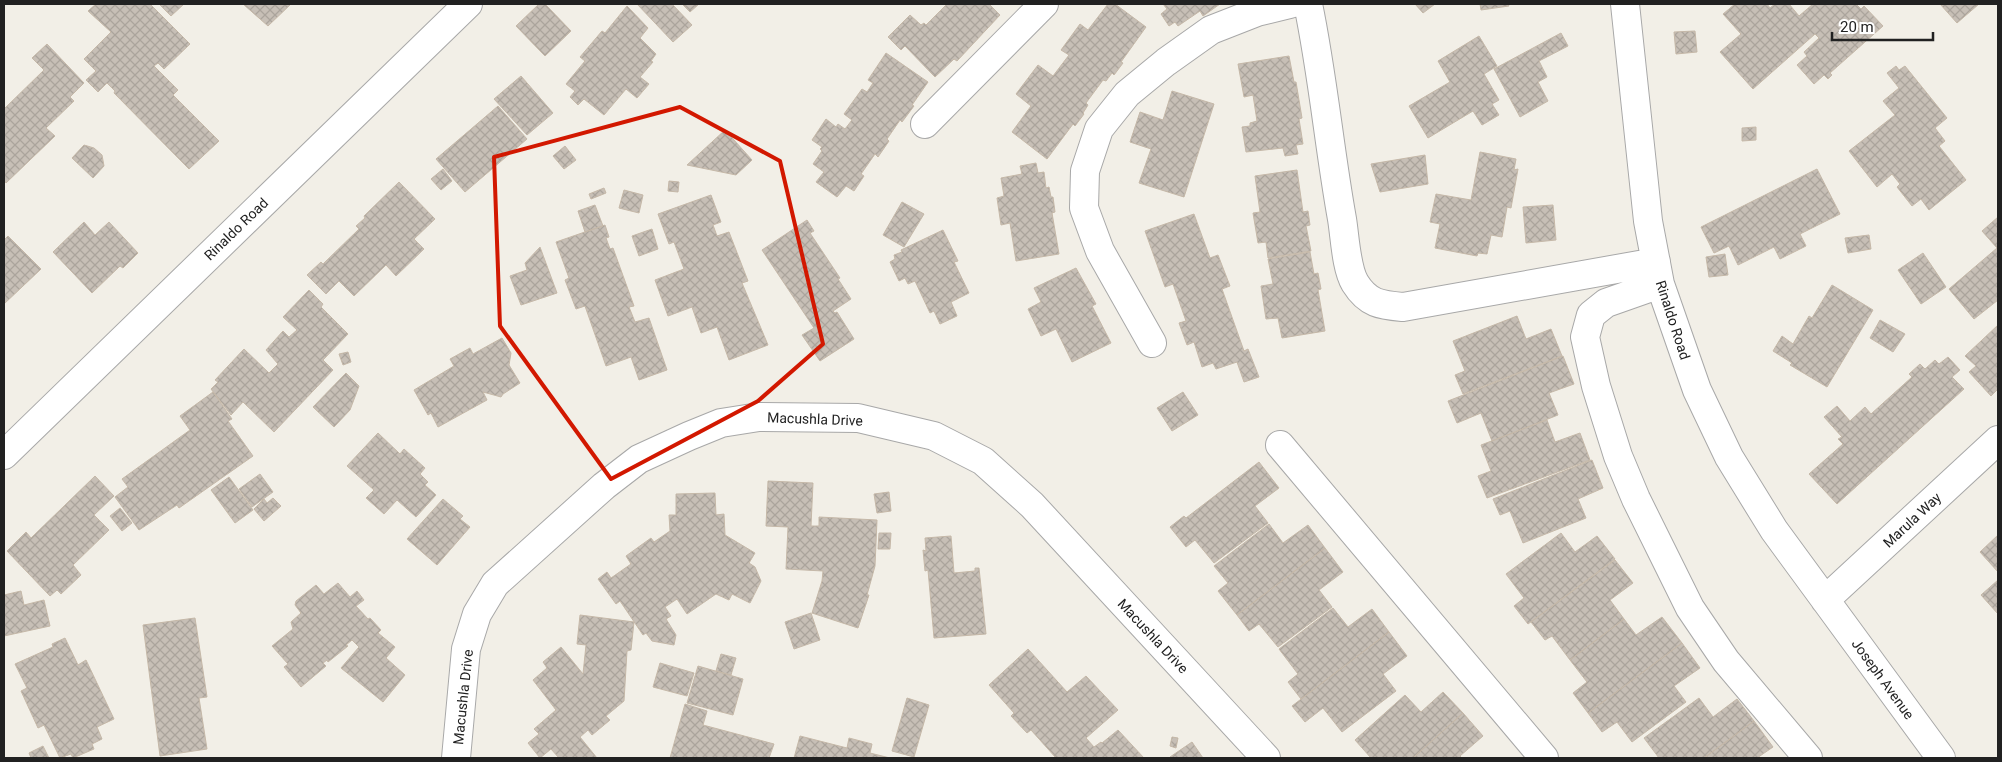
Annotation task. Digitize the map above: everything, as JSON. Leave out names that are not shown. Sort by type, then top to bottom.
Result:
[{"type":"street","name":"Rinaldo Road","points":[[4,455],[468,4]]},
{"type":"street","points":[[925,124],[1044,4]]},
{"type":"street","points":[[1152,343],[1100,251],[1084,208],[1085,171],[1099,129],[1127,94],[1166,62],[1211,30],[1257,12],[1290,4]]},
{"type":"street","points":[[1308,4],[1319,57],[1338,199],[1349,260],[1354,281],[1364,295],[1380,305],[1404,307],[1658,273]]},
{"type":"street","name":"Rinaldo Road","points":[[1625,4],[1648,221],[1658,273],[1697,390],[1729,457],[1774,530],[1825,600]]},
{"type":"street","points":[[1658,273],[1606,303],[1591,315],[1585,337],[1596,386],[1618,456],[1636,499],[1690,608],[1709,639],[1726,661],[1808,758]]},
{"type":"street","name":"Macushla Drive","points":[[456,758],[466,649],[477,614],[495,584],[604,486],[639,459],[721,423],[759,417],[858,418],[934,436],[983,462],[1032,505],[1266,758]]},
{"type":"street","name":"Marula Way","points":[[1825,600],[1998,440]]},
{"type":"street","points":[[1280,444],[1544,758]]},
{"type":"street","name":"Joseph Avenue","points":[[1825,600],[1942,758]]},
{"type":"highlighted area","points":[[680,107],[780,161],[823,344],[758,401],[611,479],[500,326],[494,157]]},
{"type":"building","points":[[96,4],[150,4],[190,44],[164,69],[158,63],[154,66],[178,90],[173,95],[219,141],[189,169],[114,93],[115,91],[107,83],[98,92],[86,80],[96,71],[84,59],[111,32],[88,11]]},
{"type":"building","points":[[159,4],[184,4],[171,16]]},
{"type":"building","points":[[243,4],[291,4],[268,26]]},
{"type":"building","points":[[539,4],[545,4],[571,31],[545,56],[516,26]]},
{"type":"building","points":[[637,4],[672,4],[692,25],[673,42]]},
{"type":"building","points":[[682,4],[699,4],[690,12]]},
{"type":"building","points":[[947,4],[989,4],[1000,15],[957,61],[954,59],[935,77],[905,46],[901,50],[888,37],[910,15],[921,25],[924,23],[926,25]]},
{"type":"building","points":[[1108,4],[1115,4],[1146,27],[1114,75],[1112,73],[1106,81],[1103,80],[1086,103],[1088,105],[1084,114],[1075,126],[1073,124],[1047,159],[1012,132],[1031,106],[1016,94],[1038,65],[1053,76],[1069,55],[1061,50],[1080,24],[1088,30]]},
{"type":"building","points":[[1163,4],[1220,4],[1203,16],[1200,11],[1178,26],[1175,22],[1169,26],[1161,14],[1167,9]]},
{"type":"building","points":[[1415,4],[1435,4],[1423,13]]},
{"type":"building","points":[[1480,4],[1508,4],[1509,6],[1481,10]]},
{"type":"building","points":[[1735,4],[1767,4],[1770,8],[1775,4],[1789,4],[1799,16],[1813,4],[1856,4],[1861,9],[1864,6],[1883,26],[1830,73],[1832,75],[1828,79],[1824,75],[1814,84],[1797,65],[1807,56],[1804,52],[1819,38],[1815,34],[1753,89],[1720,52],[1741,34],[1723,14]]},
{"type":"building","points":[[1940,4],[1979,4],[1957,23]]},
{"type":"building","points":[[627,6],[648,28],[640,38],[656,54],[651,61],[653,62],[640,77],[649,84],[637,98],[626,89],[604,115],[584,99],[578,105],[570,97],[575,91],[566,84],[585,61],[580,57],[602,31],[605,33]]},
{"type":"building","points":[[1695,31],[1697,52],[1676,54],[1674,32]]},
{"type":"building","points":[[1561,33],[1568,46],[1539,61],[1547,77],[1538,82],[1548,101],[1520,117],[1494,69]]},
{"type":"building","points":[[1479,36],[1497,66],[1484,74],[1499,100],[1492,104],[1499,115],[1482,125],[1473,111],[1428,138],[1409,106],[1450,82],[1438,61]]},
{"type":"building","points":[[47,44],[84,83],[70,97],[74,101],[46,128],[55,136],[6,183],[4,180],[4,109],[44,70],[32,58]]},
{"type":"building","points":[[886,53],[928,82],[912,105],[914,106],[902,122],[900,120],[887,139],[889,141],[878,157],[875,154],[861,174],[864,176],[854,191],[846,186],[837,197],[816,182],[824,172],[813,164],[822,151],[820,149],[822,147],[812,140],[826,119],[836,127],[838,124],[845,129],[852,120],[844,114],[862,89],[867,92],[873,83],[868,80]]},
{"type":"building","points":[[1289,56],[1294,82],[1296,82],[1302,118],[1299,119],[1303,144],[1296,145],[1298,154],[1285,156],[1283,148],[1246,152],[1242,127],[1250,126],[1250,123],[1257,121],[1253,95],[1244,97],[1238,64]]},
{"type":"building","points":[[1896,66],[1899,70],[1905,66],[1947,118],[1935,128],[1945,141],[1939,146],[1966,180],[1929,210],[1921,199],[1912,206],[1897,187],[1900,184],[1892,174],[1877,187],[1849,151],[1895,115],[1883,101],[1899,88],[1887,73]]},
{"type":"building","points":[[521,76],[553,113],[527,135],[494,99]]},
{"type":"building","points":[[1172,91],[1214,104],[1184,197],[1139,183],[1151,149],[1130,142],[1140,112],[1163,120]]},
{"type":"building","points":[[498,106],[527,139],[465,192],[436,159]]},
{"type":"building","points":[[1756,127],[1756,140],[1742,141],[1742,128]]},
{"type":"building","points":[[725,130],[752,160],[736,175],[687,165]]},
{"type":"building","points":[[84,145],[94,148],[102,155],[104,166],[93,178],[72,158]]},
{"type":"building","points":[[565,146],[576,160],[564,169],[553,156]]},
{"type":"building","points":[[1480,152],[1516,159],[1514,170],[1518,169],[1511,208],[1507,207],[1502,237],[1491,235],[1487,254],[1478,253],[1477,256],[1435,248],[1440,224],[1430,222],[1436,194],[1471,200]]},
{"type":"building","points":[[1425,155],[1428,184],[1380,192],[1371,164]]},
{"type":"building","points":[[1036,163],[1038,173],[1044,172],[1046,188],[1049,187],[1051,197],[1053,197],[1055,212],[1052,213],[1059,254],[1016,261],[1010,223],[1001,225],[997,198],[1004,196],[1001,178],[1022,174],[1020,166]]},
{"type":"building","points":[[443,169],[452,181],[441,190],[431,179]]},
{"type":"building","points":[[1817,169],[1840,214],[1800,234],[1806,246],[1780,259],[1774,247],[1738,265],[1729,246],[1714,253],[1701,227]]},
{"type":"building","points":[[1297,170],[1303,212],[1308,211],[1310,225],[1306,226],[1311,251],[1268,258],[1266,242],[1258,243],[1253,213],[1260,212],[1255,176]]},
{"type":"building","points":[[669,181],[679,182],[678,192],[668,191]]},
{"type":"building","points":[[399,182],[435,219],[414,239],[424,249],[396,276],[386,265],[354,296],[339,281],[326,294],[307,275],[321,262],[323,264],[359,229],[356,226],[365,218],[364,216]]},
{"type":"building","points":[[604,188],[606,193],[591,199],[589,194]]},
{"type":"building","points":[[624,190],[643,195],[639,213],[619,208]]},
{"type":"building","points":[[711,195],[721,222],[713,225],[717,236],[729,232],[748,281],[742,283],[768,345],[729,360],[717,327],[701,333],[692,307],[668,316],[655,280],[684,269],[674,242],[669,244],[658,214]]},
{"type":"building","points":[[902,202],[924,214],[904,247],[883,235]]},
{"type":"building","points":[[595,205],[603,226],[585,232],[578,211]]},
{"type":"building","points":[[1553,205],[1556,240],[1526,243],[1523,207]]},
{"type":"building","points":[[1194,214],[1210,258],[1218,255],[1230,286],[1222,289],[1244,351],[1248,349],[1259,377],[1244,382],[1237,362],[1216,369],[1213,363],[1202,367],[1194,342],[1187,345],[1179,323],[1186,321],[1173,284],[1165,287],[1145,231]]},
{"type":"building","points":[[1998,217],[1998,300],[1974,319],[1949,289],[1997,248],[1982,231]]},
{"type":"building","points":[[807,220],[814,231],[810,233],[840,278],[838,279],[851,299],[833,311],[837,312],[854,339],[820,361],[802,335],[814,328],[762,250]]},
{"type":"building","points":[[84,222],[95,235],[109,222],[138,253],[123,268],[120,266],[92,293],[53,252]]},
{"type":"building","points":[[605,225],[609,237],[606,238],[610,249],[613,248],[634,306],[629,307],[635,322],[649,318],[667,370],[639,380],[631,357],[606,366],[585,306],[576,309],[565,280],[569,278],[556,242]]},
{"type":"building","points":[[652,229],[658,249],[639,256],[632,236]]},
{"type":"building","points":[[943,230],[958,261],[954,262],[969,293],[951,302],[957,316],[940,324],[934,311],[930,313],[915,281],[908,284],[905,278],[899,281],[890,262],[895,259],[894,255],[902,252],[901,250]]},
{"type":"building","points":[[1869,235],[1871,249],[1848,253],[1845,238]]},
{"type":"building","points":[[8,236],[41,269],[4,304],[4,240]]},
{"type":"building","points":[[540,247],[557,293],[521,305],[510,276],[527,270],[525,263]]},
{"type":"building","points":[[1310,252],[1314,274],[1318,273],[1321,289],[1318,290],[1325,331],[1282,338],[1278,318],[1266,319],[1261,286],[1273,284],[1268,259]]},
{"type":"building","points":[[1923,253],[1946,287],[1921,304],[1898,270]]},
{"type":"building","points":[[1725,254],[1728,275],[1709,277],[1706,257]]},
{"type":"building","points":[[1076,268],[1096,304],[1092,306],[1111,343],[1072,362],[1056,329],[1041,336],[1028,309],[1041,302],[1034,288]]},
{"type":"building","points":[[1832,285],[1873,310],[1827,387],[1790,365],[1792,363],[1773,351],[1782,336],[1793,344],[1809,316],[1812,318]]},
{"type":"building","points":[[309,290],[323,304],[321,307],[348,334],[323,360],[333,370],[274,432],[243,402],[231,415],[211,389],[218,382],[215,380],[244,349],[269,373],[278,364],[266,350],[283,331],[289,337],[297,330],[283,317]]},
{"type":"building","points":[[1517,316],[1526,339],[1551,329],[1562,356],[1463,394],[1455,375],[1465,371],[1453,341]]},
{"type":"building","points":[[1880,320],[1905,334],[1893,352],[1870,338]]},
{"type":"building","points":[[1998,325],[1998,389],[1991,396],[1969,372],[1976,366],[1965,356]]},
{"type":"building","points":[[502,338],[511,353],[509,365],[520,383],[501,397],[483,392],[487,400],[438,427],[431,413],[428,415],[414,390],[454,366],[450,359],[470,348],[473,354]]},
{"type":"building","points":[[348,352],[351,362],[343,365],[339,354]]},
{"type":"building","points":[[1563,356],[1574,384],[1549,393],[1558,415],[1492,441],[1481,413],[1457,423],[1448,401]]},
{"type":"building","points":[[1948,357],[1960,370],[1952,377],[1964,389],[1837,504],[1809,474],[1843,444],[1838,439],[1842,437],[1824,417],[1837,406],[1850,421],[1865,407],[1871,414],[1912,377],[1909,374],[1920,364],[1925,369],[1935,360],[1939,364]]},
{"type":"building","points":[[346,373],[359,386],[350,410],[334,427],[313,407]]},
{"type":"building","points":[[213,392],[232,419],[228,421],[253,456],[179,508],[177,505],[139,530],[115,497],[128,487],[122,479],[190,430],[180,416]]},
{"type":"building","points":[[1183,392],[1198,415],[1172,431],[1157,408]]},
{"type":"building","points":[[1547,420],[1555,442],[1580,433],[1590,460],[1487,498],[1478,476],[1491,471],[1481,445]]},
{"type":"building","points":[[378,433],[400,454],[404,449],[425,468],[420,474],[428,482],[425,485],[436,495],[416,517],[397,500],[384,514],[366,498],[374,490],[347,466]]},
{"type":"building","points":[[1592,460],[1603,488],[1578,499],[1586,518],[1523,543],[1510,511],[1500,515],[1493,499]]},
{"type":"building","points":[[1259,462],[1279,488],[1255,506],[1268,523],[1214,563],[1195,540],[1186,547],[1170,527],[1184,516],[1186,518]]},
{"type":"building","points":[[260,474],[273,492],[252,507],[239,489]]},
{"type":"building","points":[[95,476],[114,496],[94,515],[109,530],[73,565],[81,575],[61,594],[57,590],[50,596],[7,551],[26,532],[31,538]]},
{"type":"building","points":[[229,477],[253,510],[235,523],[211,490]]},
{"type":"building","points":[[768,481],[813,483],[811,526],[819,526],[819,517],[877,520],[875,566],[867,595],[869,595],[858,628],[812,613],[822,581],[823,571],[786,569],[788,527],[766,526]]},
{"type":"building","points":[[889,492],[891,511],[877,513],[874,494]]},
{"type":"building","points":[[715,493],[716,515],[724,514],[725,535],[755,553],[749,563],[755,567],[761,581],[750,603],[732,594],[729,600],[716,594],[687,614],[677,599],[665,607],[671,616],[666,619],[676,635],[674,645],[652,641],[646,633],[643,635],[620,601],[616,604],[598,579],[607,572],[611,578],[631,564],[626,556],[651,538],[654,542],[670,531],[669,515],[676,515],[676,494]]},
{"type":"building","points":[[273,498],[281,506],[264,521],[254,509],[264,499],[267,503]]},
{"type":"building","points":[[443,499],[463,516],[460,519],[470,527],[437,565],[407,539]]},
{"type":"building","points":[[120,508],[132,523],[122,531],[110,516]]},
{"type":"building","points":[[1269,524],[1283,543],[1308,525],[1325,548],[1237,615],[1218,591],[1228,583],[1214,566]]},
{"type":"building","points":[[879,533],[891,533],[890,549],[878,549]]},
{"type":"building","points":[[1561,533],[1575,552],[1597,536],[1615,559],[1528,624],[1514,606],[1524,598],[1506,574]]},
{"type":"building","points":[[1998,535],[1998,572],[1980,552]]},
{"type":"building","points":[[951,536],[954,573],[975,571],[975,568],[979,568],[986,634],[934,638],[928,570],[925,571],[923,550],[926,551],[925,538]]},
{"type":"building","points":[[1325,548],[1343,572],[1319,590],[1332,607],[1278,647],[1259,624],[1249,631],[1237,615]]},
{"type":"building","points":[[1615,560],[1633,583],[1610,600],[1624,619],[1570,660],[1552,636],[1545,640],[1531,622]]},
{"type":"building","points":[[1998,580],[1998,614],[1981,595]]},
{"type":"building","points":[[338,583],[350,597],[357,591],[364,600],[356,606],[381,630],[378,633],[395,647],[386,658],[405,675],[383,702],[341,668],[359,647],[352,640],[346,645],[348,646],[328,662],[327,660],[323,663],[326,666],[301,687],[284,667],[288,664],[272,646],[293,629],[291,622],[301,613],[295,605],[296,601],[316,585],[324,594]]},
{"type":"building","points":[[21,591],[24,605],[44,600],[50,626],[4,636],[4,595]]},
{"type":"building","points":[[1333,608],[1348,627],[1372,609],[1389,632],[1301,699],[1288,682],[1298,674],[1279,649]]},
{"type":"building","points":[[811,613],[820,640],[794,649],[785,622]]},
{"type":"building","points":[[580,615],[634,622],[631,650],[627,651],[624,701],[606,716],[610,720],[592,735],[588,730],[580,737],[597,758],[559,758],[551,749],[540,758],[528,743],[539,734],[534,729],[556,710],[533,680],[547,668],[543,662],[561,647],[583,674],[586,645],[577,644]]},
{"type":"building","points":[[1662,617],[1682,643],[1588,713],[1573,693],[1587,682],[1570,660],[1624,619],[1636,635]]},
{"type":"building","points":[[195,618],[207,697],[199,698],[207,749],[160,756],[143,625]]},
{"type":"building","points":[[1389,632],[1407,656],[1383,674],[1396,691],[1342,732],[1323,708],[1305,722],[1292,706]]},
{"type":"building","points":[[65,638],[78,665],[86,660],[114,719],[97,727],[102,739],[92,744],[94,749],[73,758],[71,754],[60,758],[44,725],[38,728],[21,691],[27,688],[15,664],[53,647],[52,644]]},
{"type":"building","points":[[1682,643],[1700,668],[1674,686],[1686,702],[1632,742],[1617,722],[1602,732],[1588,713]]},
{"type":"building","points":[[1028,649],[1067,692],[1086,676],[1118,710],[1086,738],[1094,747],[1118,730],[1144,758],[1056,758],[1031,730],[1027,733],[1011,716],[1014,713],[989,685]]},
{"type":"building","points":[[721,654],[736,658],[731,675],[716,671]]},
{"type":"building","points":[[660,663],[694,673],[687,696],[653,687]]},
{"type":"building","points":[[698,666],[743,679],[733,715],[687,703]]},
{"type":"building","points":[[1443,692],[1463,713],[1413,758],[1371,758],[1355,740],[1405,695],[1421,712]]},
{"type":"building","points":[[907,698],[929,705],[914,757],[892,751]]},
{"type":"building","points":[[1699,698],[1713,717],[1737,699],[1754,721],[1704,758],[1659,758],[1644,738]]},
{"type":"building","points":[[685,704],[707,711],[703,725],[774,744],[769,758],[670,758]]},
{"type":"building","points":[[1463,713],[1483,736],[1460,756],[1462,758],[1413,758]]},
{"type":"building","points":[[1754,721],[1773,747],[1757,758],[1704,758]]},
{"type":"building","points":[[800,736],[847,748],[849,738],[872,744],[870,753],[890,758],[794,758]]},
{"type":"building","points":[[1172,737],[1178,738],[1176,748],[1170,746]]},
{"type":"building","points":[[1192,742],[1203,758],[1170,757]]},
{"type":"building","points":[[43,746],[49,758],[31,758],[29,753]]}]
